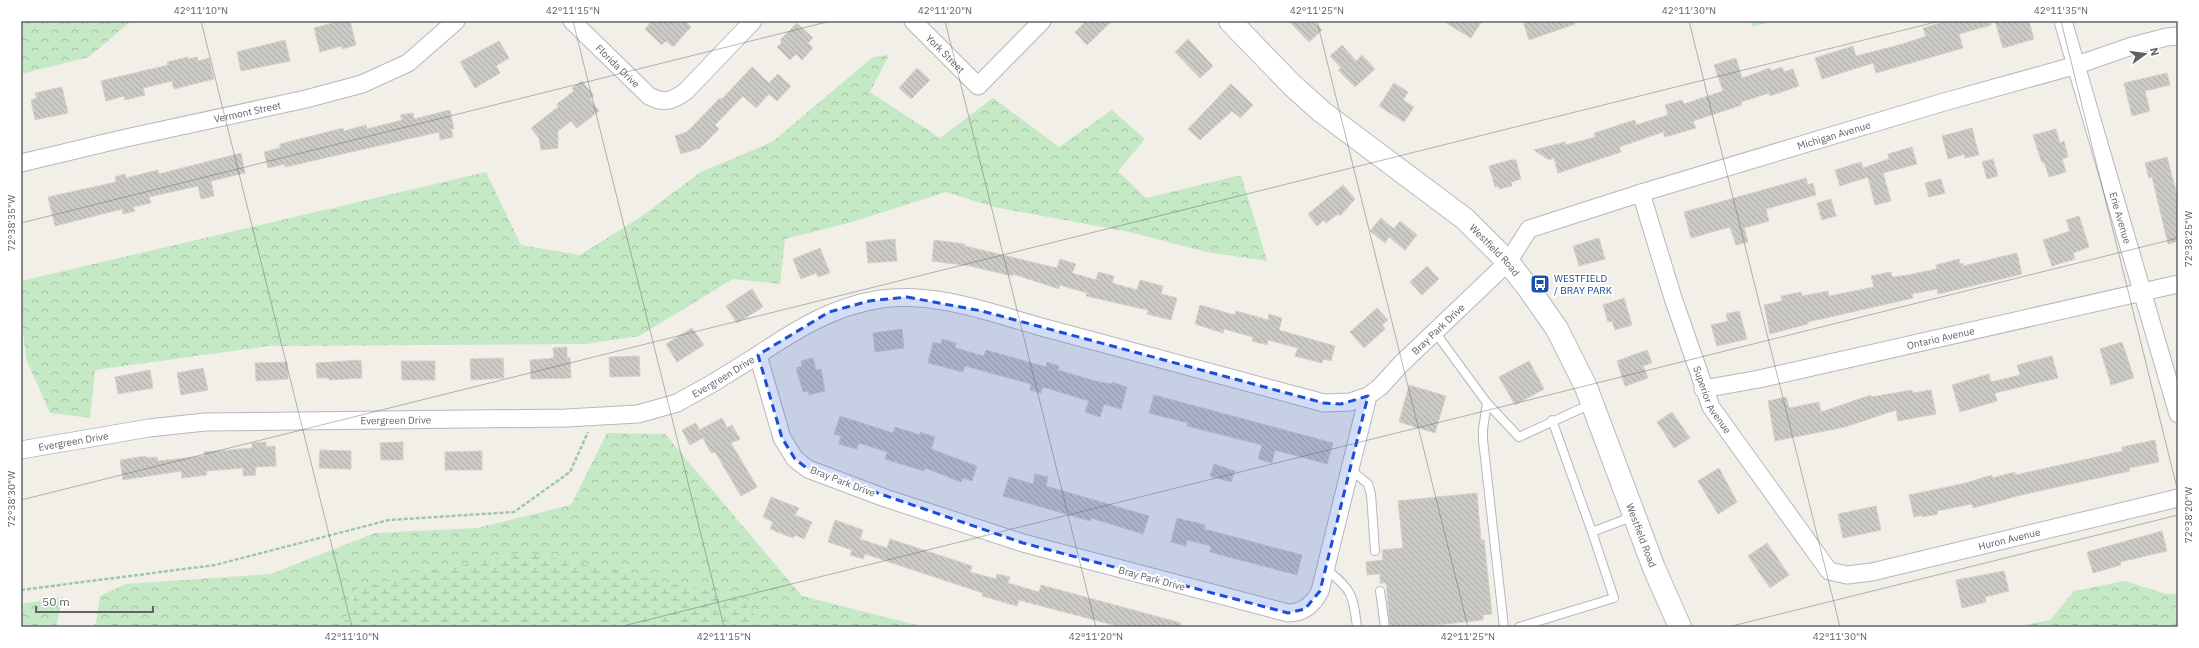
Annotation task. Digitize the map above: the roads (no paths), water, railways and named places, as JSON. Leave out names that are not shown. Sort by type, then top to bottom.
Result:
[{"type":"main road","name":"Westfield Road","points":[[1230,21],[1309,101],[1345,131],[1447,205],[1486,239],[1508,262],[1557,329],[1578,368],[1593,403],[1665,595],[1680,627]]},
{"type":"street","name":"Vermont Street","points":[[21,163],[139,135],[306,99],[362,84],[408,63],[456,21]]},
{"type":"street","name":"Florida Drive","points":[[572,21],[649,96],[662,101],[670,101],[686,92],[753,21]]},
{"type":"street","name":"York Street","points":[[913,21],[978,86],[1042,21]]},
{"type":"street","name":"Erie Avenue","points":[[2063,21],[2144,292],[2178,414]]},
{"type":"street","name":"Michigan Avenue","points":[[1508,262],[1529,229],[1641,193],[1944,102],[2077,65],[2132,46],[2167,37],[2178,36]]},
{"type":"street","name":"Superior Avenue","points":[[1641,193],[1673,298],[1703,389],[1711,407],[1824,567],[1840,574]]},
{"type":"street","name":"Bray Park Drive","points":[[1368,396],[1320,591],[1313,602],[1302,611],[1288,613],[1023,544],[822,475],[799,463],[786,448],[780,433],[758,354],[829,312],[869,301],[907,297],[982,311],[1324,403],[1341,404],[1368,396],[1380,387],[1401,364],[1508,262]]},
{"type":"street","name":"Ontario Avenue","points":[[1703,389],[1759,379],[2178,284]]},
{"type":"street","name":"Evergreen Drive","points":[[21,450],[149,428],[205,422],[595,417],[638,414],[667,407],[713,383],[758,354]]},
{"type":"street","name":"Huron Avenue","points":[[1840,574],[1878,570],[2178,498]]},
{"type":"lane","points":[[1435,332],[1487,404],[1519,437],[1552,420],[1593,403]]},
{"type":"lane","points":[[1487,404],[1483,429],[1483,440],[1504,627]]},
{"type":"lane","points":[[1519,627],[1614,598],[1552,420]]},
{"type":"lane","points":[[1350,469],[1368,484],[1371,494],[1375,551]]},
{"type":"lane","points":[[1592,532],[1634,515]]},
{"type":"lane","points":[[1326,569],[1346,586],[1354,602],[1358,627]]},
{"type":"lane","points":[[1380,591],[1385,627]]},
{"type":"place","name":"WESTFIELD / BRAY PARK","points":[[1540,284]]}]
